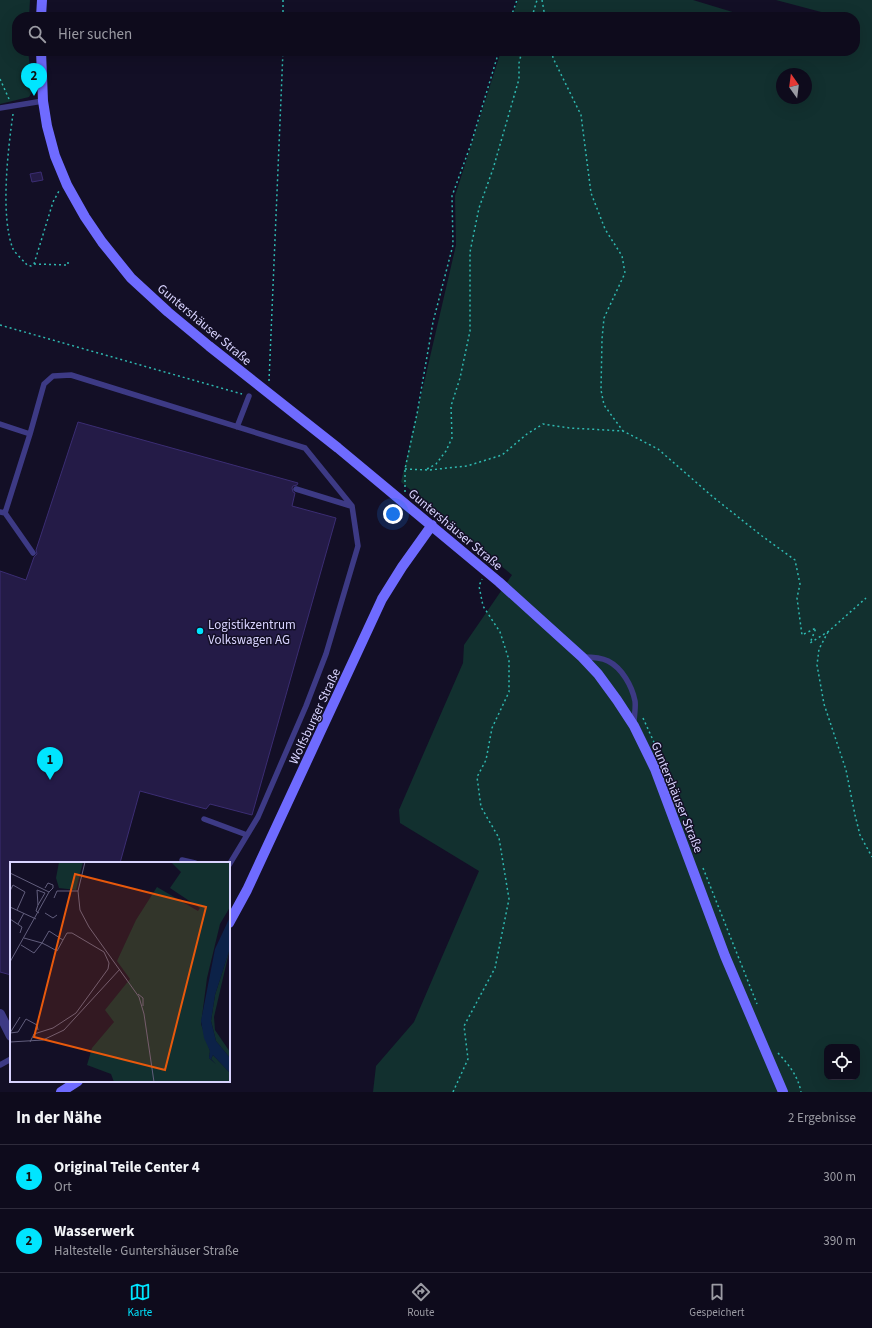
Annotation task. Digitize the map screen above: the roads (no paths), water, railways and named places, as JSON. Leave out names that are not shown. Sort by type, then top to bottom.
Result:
[{"type":"street","points":[[41,12],[42,0]]},
{"type":"street","name":"Guntershäuser Straße","points":[[40,56],[43,101],[47,126],[55,156],[67,185],[85,217],[102,242],[131,278],[174,317],[263,390],[338,448],[485,570],[582,657],[598,674],[634,726],[655,769],[725,956],[783,1092]]},
{"type":"street","name":"Wolfsburger Straße","points":[[230,921],[247,890],[382,599],[402,567],[432,526]]},
{"type":"street","points":[[0,1014],[10,1034]]},
{"type":"street","points":[[60,1092],[76,1082]]},
{"type":"lane","points":[[0,108],[43,101]]},
{"type":"lane","points":[[33,553],[3,512],[30,434],[44,384],[53,376],[71,375],[305,448],[352,506],[358,546],[326,654],[306,706],[261,810],[230,863]]},
{"type":"lane","points":[[237,427],[248,396]]},
{"type":"lane","points":[[0,424],[30,434]]},
{"type":"lane","points":[[296,489],[352,506]]},
{"type":"lane","points":[[582,657],[598,657],[607,660],[623,674],[630,687],[635,702],[634,726]]},
{"type":"lane","points":[[204,819],[247,835]]},
{"type":"lane","points":[[182,860],[191,862]]},
{"type":"lane","points":[[0,1065],[10,1060]]},
{"type":"place","name":"Wasserwerk","points":[[34,96]]},
{"type":"place","name":"Logistikzentrum Volkswagen AG","points":[[200,631]]},
{"type":"place","name":"Original Teile Center 4","points":[[50,780]]}]
